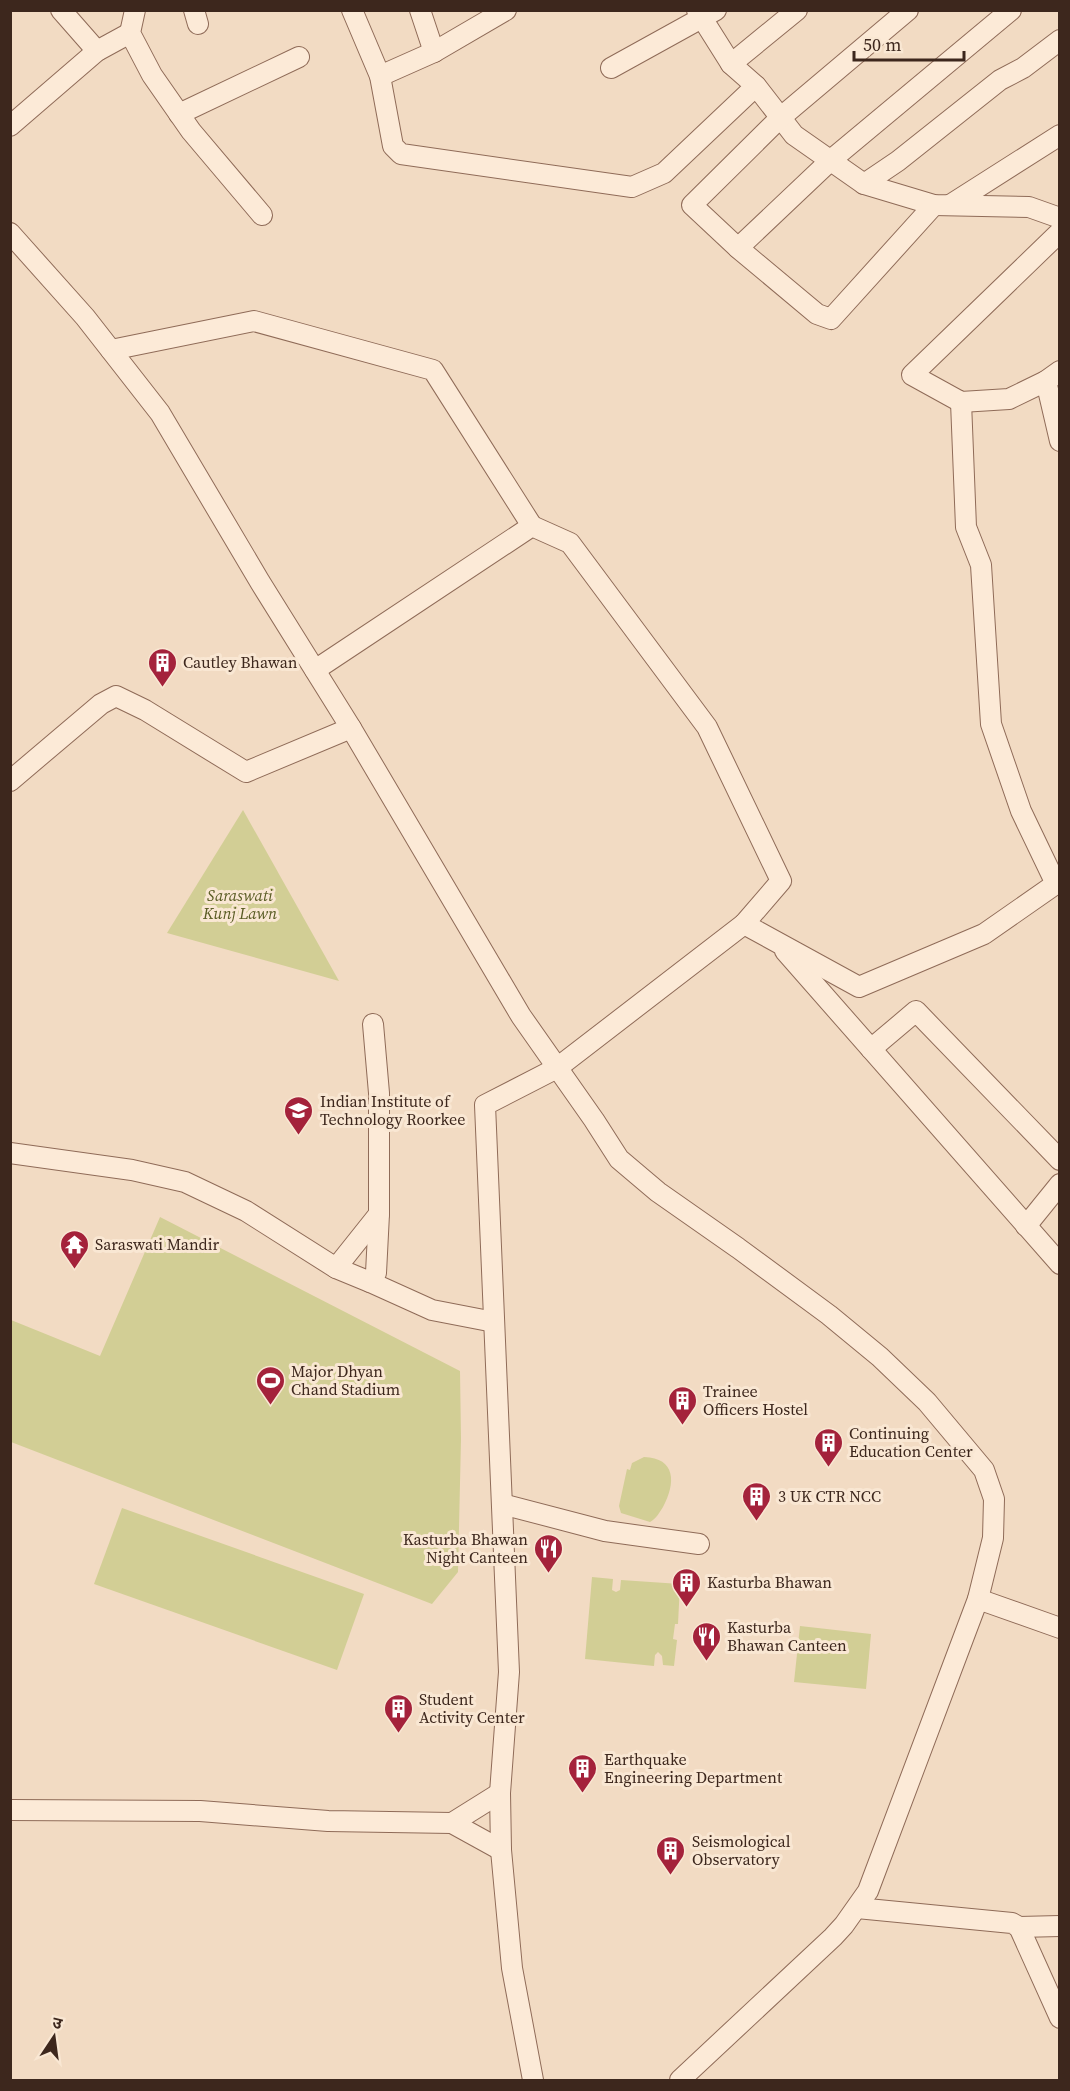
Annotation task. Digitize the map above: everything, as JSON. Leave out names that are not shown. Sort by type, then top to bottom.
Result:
[{"type":"street","points":[[61,10],[97,51]]},
{"type":"street","points":[[135,10],[130,33],[152,75],[191,131],[262,215]]},
{"type":"street","points":[[352,10],[380,76],[393,146],[401,154],[632,187],[664,173],[756,86]]},
{"type":"street","points":[[420,10],[434,52]]},
{"type":"street","points":[[380,76],[434,52],[506,10]]},
{"type":"street","points":[[731,64],[797,10]]},
{"type":"street","points":[[909,10],[780,118],[692,204],[738,248],[817,314],[831,319],[942,205],[1059,135]]},
{"type":"street","points":[[738,248],[831,160],[1011,10]]},
{"type":"street","points":[[611,68],[705,13],[731,64],[756,86],[794,135],[864,184],[942,205],[1029,207],[1059,218]]},
{"type":"street","points":[[10,126],[97,51],[130,33]]},
{"type":"street","points":[[864,184],[1000,80],[1023,68],[1059,40]]},
{"type":"street","points":[[179,114],[299,57]]},
{"type":"street","points":[[1059,232],[912,375],[961,402],[1009,399],[1053,376],[1059,441]]},
{"type":"street","points":[[10,233],[85,317],[160,413],[260,582],[351,728],[509,997],[619,1159],[658,1192],[738,1248],[880,1357],[927,1402],[984,1470],[994,1499],[993,1538],[978,1599],[874,1878],[857,1908],[833,1937],[680,2080]]},
{"type":"street","points":[[111,350],[254,321],[433,370],[532,526],[570,543],[706,727],[781,881],[744,924],[557,1068],[485,1105],[509,1672],[500,1793],[501,1850],[512,1968],[533,2080]]},
{"type":"street","points":[[744,924],[859,987],[984,934],[1058,883],[1021,811],[991,724],[981,565],[966,527],[961,402]]},
{"type":"street","points":[[315,670],[532,526]]},
{"type":"street","points":[[10,781],[100,704],[116,696],[145,710],[246,772],[351,728]]},
{"type":"street","points":[[776,940],[1059,1264]]},
{"type":"street","points":[[871,1049],[916,1011],[1059,1160]]},
{"type":"street","points":[[370,1282],[376,1274],[379,1214],[379,1093],[373,1024]]},
{"type":"street","points":[[10,1153],[132,1170],[184,1182],[246,1211],[336,1268],[432,1310],[494,1322]]},
{"type":"street","points":[[1026,1226],[1059,1184]]},
{"type":"street","points":[[336,1268],[379,1214]]},
{"type":"street","points":[[502,1504],[606,1530],[699,1544]]},
{"type":"street","points":[[978,1599],[1059,1628]]},
{"type":"street","points":[[452,1823],[500,1793]]},
{"type":"street","points":[[10,1810],[200,1811],[328,1821],[452,1823],[501,1850]]},
{"type":"street","points":[[857,1908],[1012,1923],[1019,1927],[1059,1926]]},
{"type":"street","points":[[1019,1927],[1059,2018]]},
{"type":"green space","name":"Saraswati Kunj Lawn","points":[[243,810],[339,981],[167,933]]},
{"type":"green space","name":"Major Dhyan Chand Stadium","points":[[160,1217],[460,1371],[458,1572],[432,1604],[11,1442],[11,1320],[100,1356]]},
{"type":"green space","points":[[644,1457],[655,1458],[668,1467],[671,1481],[663,1507],[650,1522],[621,1513],[619,1506],[627,1469],[630,1470],[632,1463]]},
{"type":"green space","points":[[122,1508],[364,1594],[337,1670],[94,1584]]},
{"type":"green space","points":[[592,1577],[613,1579],[612,1590],[616,1592],[620,1590],[621,1580],[680,1584],[678,1624],[675,1624],[673,1639],[677,1640],[674,1666],[663,1665],[662,1656],[658,1652],[655,1655],[654,1666],[585,1659]]},
{"type":"green space","points":[[800,1626],[871,1634],[866,1689],[794,1682]]},
{"type":"place","name":"Cautley Bhawan","points":[[162,688]]},
{"type":"place","name":"Indian Institute of Technology Roorkee","points":[[299,1136]]},
{"type":"place","name":"Saraswati Mandir","points":[[74,1270]]},
{"type":"place","name":"Major Dhyan Chand Stadium","points":[[270,1406]]},
{"type":"place","name":"Trainee Officers Hostel","points":[[682,1426]]},
{"type":"place","name":"Continuing Education Center","points":[[828,1468]]},
{"type":"place","name":"3 UK CTR NCC","points":[[757,1522]]},
{"type":"place","name":"Kasturba Bhawan Night Canteen","points":[[549,1574]]},
{"type":"place","name":"Kasturba Bhawan","points":[[686,1608]]},
{"type":"place","name":"Kasturba Bhawan Canteen","points":[[706,1662]]},
{"type":"place","name":"Student Activity Center","points":[[398,1734]]},
{"type":"place","name":"Earthquake Engineering Department","points":[[583,1794]]},
{"type":"place","name":"Seismological Observatory","points":[[671,1876]]}]
